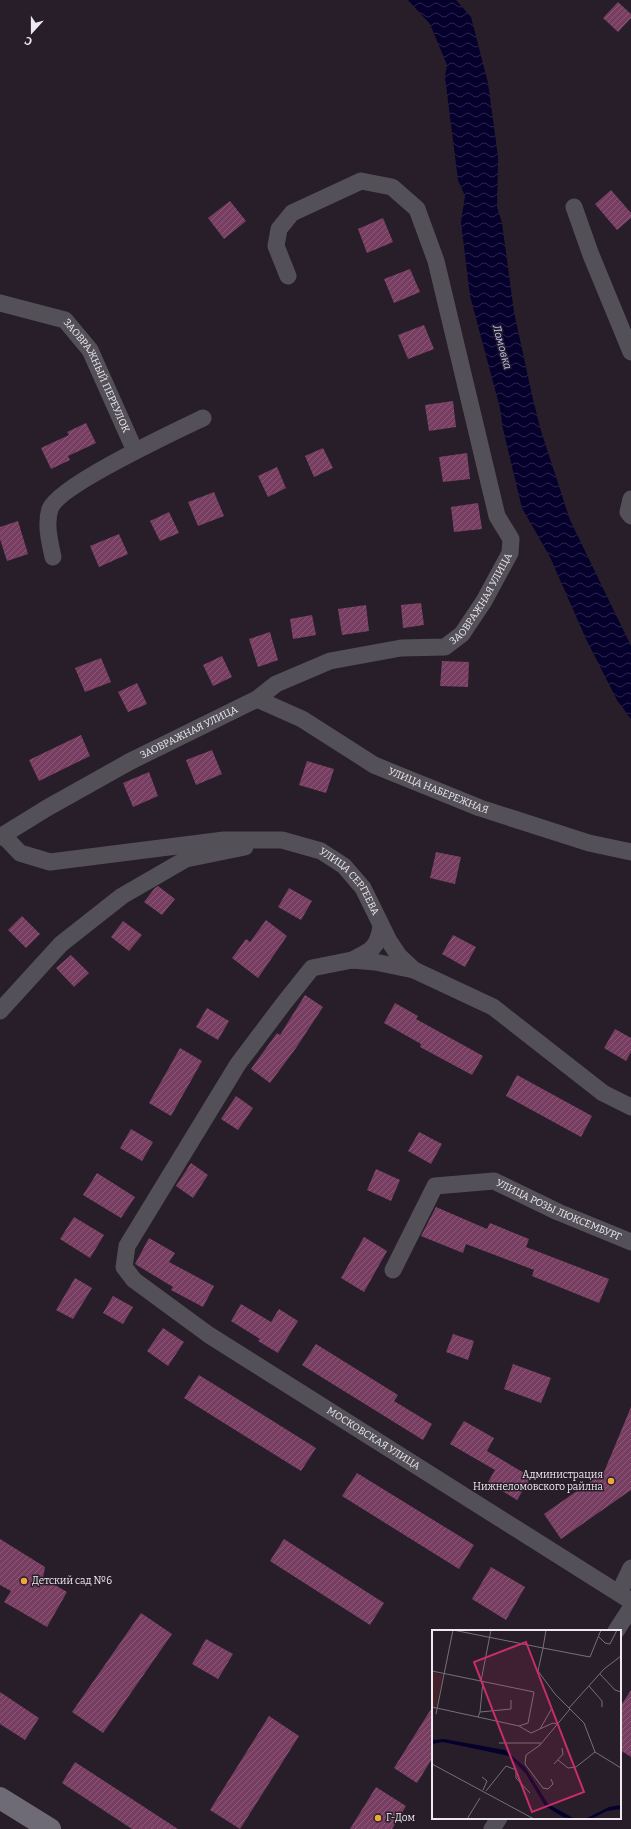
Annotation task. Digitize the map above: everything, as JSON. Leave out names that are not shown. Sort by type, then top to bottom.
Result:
[{"type":"main road","points":[[0,1798],[50,1829]]},
{"type":"street","name":"ЗАОВРАЖНАЯ УЛИЦА","points":[[2,837],[47,808],[129,762],[257,699],[276,684],[330,661],[401,648],[445,647],[462,634],[484,601],[510,553],[511,539],[497,516],[436,261],[417,209],[392,187],[361,181],[292,213],[279,229],[276,246],[288,276]]},
{"type":"street","points":[[574,207],[591,255],[631,352]]},
{"type":"street","name":"ЗАОВРАЖНЫЙ ПЕРЕУЛОК","points":[[0,302],[65,320],[90,350],[135,451]]},
{"type":"street","points":[[53,557],[48,528],[50,509],[62,494],[135,451],[203,418]]},
{"type":"street","points":[[631,499],[628,512],[631,516]]},
{"type":"street","name":"УЛИЦА НАБЕРЕЖНАЯ","points":[[257,699],[302,719],[374,765],[480,808],[589,843],[631,852]]},
{"type":"street","name":"УЛИЦА СЕРГЕЕВА","points":[[2,837],[20,853],[50,862],[224,840],[282,840],[321,851],[344,866],[363,888],[381,926],[399,956],[414,970],[493,1007],[603,1093],[631,1107]]},
{"type":"street","points":[[0,1011],[61,944],[122,896],[186,859],[282,840]]},
{"type":"street","points":[[352,960],[367,953],[375,946],[379,938],[381,926]]},
{"type":"street","points":[[352,960],[374,962],[414,970]]},
{"type":"street","name":"МОСКОВСКАЯ УЛИЦА","points":[[352,960],[312,968],[238,1064],[127,1246],[124,1266],[134,1280],[209,1335],[625,1597]]},
{"type":"street","name":"УЛИЦА РОЗЫ ЛЮКСЕМБУРГ","points":[[393,1270],[435,1186],[494,1181],[558,1212],[631,1242]]},
{"type":"street","points":[[625,1597],[631,1568]]},
{"type":"street","points":[[617,1630],[631,1608]]},
{"type":"street","points":[[492,1829],[497,1819]]},
{"type":"water","name":"Ломовка","points":[[408,0],[456,0],[471,17],[488,83],[498,157],[497,207],[502,223],[514,312],[532,395],[541,431],[570,520],[631,646],[631,719],[617,700],[586,639],[550,557],[522,508],[503,429],[500,408],[470,296],[461,222],[465,196],[458,180],[445,77],[447,65],[430,24]]},
{"type":"building","points":[[618,2],[631,14],[631,18],[618,32],[603,18]]},
{"type":"building","points":[[611,190],[631,213],[631,218],[617,230],[595,204]]},
{"type":"building","points":[[230,201],[246,221],[224,239],[208,218]]},
{"type":"building","points":[[383,218],[393,242],[367,253],[358,229]]},
{"type":"building","points":[[410,269],[420,292],[394,303],[384,279]]},
{"type":"building","points":[[424,325],[434,349],[408,359],[398,335]]},
{"type":"building","points":[[453,401],[456,427],[429,431],[425,405]]},
{"type":"building","points":[[86,423],[96,443],[68,456],[70,460],[51,469],[41,448],[69,435],[67,432]]},
{"type":"building","points":[[323,448],[333,468],[314,477],[305,456]]},
{"type":"building","points":[[467,453],[470,479],[443,482],[439,457]]},
{"type":"building","points":[[277,467],[286,488],[268,497],[258,476]]},
{"type":"building","points":[[214,492],[224,516],[198,526],[188,502]]},
{"type":"building","points":[[478,503],[482,529],[454,532],[451,507]]},
{"type":"building","points":[[169,512],[179,533],[160,541],[150,521]]},
{"type":"building","points":[[18,521],[28,554],[7,561],[0,539],[0,527]]},
{"type":"building","points":[[119,534],[128,554],[99,567],[90,546]]},
{"type":"building","points":[[421,603],[424,625],[403,628],[401,605]]},
{"type":"building","points":[[366,605],[369,631],[342,635],[338,609]]},
{"type":"building","points":[[312,615],[316,635],[293,639],[290,619]]},
{"type":"building","points":[[270,632],[278,660],[258,667],[249,639]]},
{"type":"building","points":[[222,656],[232,677],[213,686],[203,665]]},
{"type":"building","points":[[101,658],[111,682],[85,692],[75,668]]},
{"type":"building","points":[[442,661],[469,662],[468,687],[440,686]]},
{"type":"building","points":[[137,683],[147,704],[128,712],[118,692]]},
{"type":"building","points":[[81,735],[90,756],[39,781],[29,760]]},
{"type":"building","points":[[212,750],[222,774],[196,785],[186,760]]},
{"type":"building","points":[[307,761],[334,769],[326,793],[299,785]]},
{"type":"building","points":[[149,772],[158,796],[133,807],[123,783]]},
{"type":"building","points":[[436,852],[461,857],[455,884],[430,878]]},
{"type":"building","points":[[158,886],[175,899],[162,915],[144,902]]},
{"type":"building","points":[[289,888],[312,901],[301,920],[278,907]]},
{"type":"building","points":[[22,916],[40,934],[26,948],[8,930]]},
{"type":"building","points":[[266,920],[287,936],[258,978],[232,958],[246,939],[250,942]]},
{"type":"building","points":[[123,921],[142,935],[129,951],[111,937]]},
{"type":"building","points":[[453,935],[476,947],[465,967],[442,954]]},
{"type":"building","points":[[71,955],[89,973],[74,987],[56,968]]},
{"type":"building","points":[[305,995],[323,1007],[296,1048],[270,1083],[251,1069],[277,1033],[280,1035]]},
{"type":"building","points":[[395,1003],[418,1016],[416,1019],[483,1056],[472,1075],[420,1047],[421,1044],[384,1023]]},
{"type":"building","points":[[207,1008],[229,1021],[218,1040],[196,1027]]},
{"type":"building","points":[[615,1029],[631,1038],[631,1052],[626,1061],[604,1048]]},
{"type":"building","points":[[180,1048],[202,1061],[171,1116],[149,1103]]},
{"type":"building","points":[[517,1075],[592,1116],[581,1137],[506,1096]]},
{"type":"building","points":[[236,1096],[253,1108],[238,1130],[221,1119]]},
{"type":"building","points":[[131,1129],[153,1142],[142,1161],[120,1148]]},
{"type":"building","points":[[419,1132],[442,1144],[431,1164],[408,1151]]},
{"type":"building","points":[[191,1163],[208,1175],[193,1198],[176,1186]]},
{"type":"building","points":[[376,1169],[400,1180],[391,1201],[367,1190]]},
{"type":"building","points":[[97,1173],[135,1197],[121,1218],[83,1195]]},
{"type":"building","points":[[436,1207],[487,1229],[490,1223],[529,1239],[526,1247],[609,1279],[599,1303],[532,1276],[534,1270],[466,1244],[463,1253],[421,1236]]},
{"type":"building","points":[[74,1217],[104,1235],[90,1258],[60,1239]]},
{"type":"building","points":[[364,1237],[387,1251],[364,1292],[341,1278]]},
{"type":"building","points":[[149,1238],[175,1253],[169,1262],[214,1286],[203,1307],[171,1290],[173,1287],[135,1264]]},
{"type":"building","points":[[75,1278],[92,1288],[73,1319],[56,1310]]},
{"type":"building","points":[[113,1296],[133,1307],[123,1324],[103,1313]]},
{"type":"building","points":[[241,1304],[271,1322],[279,1309],[298,1321],[278,1353],[258,1341],[260,1339],[231,1321]]},
{"type":"building","points":[[163,1328],[184,1342],[168,1366],[147,1351]]},
{"type":"building","points":[[453,1334],[474,1341],[468,1360],[446,1352]]},
{"type":"building","points":[[316,1344],[398,1395],[394,1401],[432,1424],[423,1440],[302,1365]]},
{"type":"building","points":[[513,1364],[551,1378],[541,1403],[504,1389]]},
{"type":"building","points":[[199,1375],[316,1448],[301,1471],[184,1398]]},
{"type":"building","name":"Администрация Нижнеломовского райлна","points":[[631,1407],[631,1490],[561,1539],[544,1514],[604,1472]]},
{"type":"building","points":[[464,1421],[494,1438],[487,1451],[531,1477],[517,1500],[488,1482],[495,1470],[450,1444]]},
{"type":"building","points":[[357,1473],[474,1545],[459,1569],[342,1496]]},
{"type":"building","name":"Детский сад №6","points":[[0,1539],[45,1567],[43,1578],[67,1592],[47,1627],[4,1602],[11,1591],[0,1585]]},
{"type":"building","points":[[284,1539],[384,1603],[370,1625],[270,1561]]},
{"type":"building","points":[[491,1567],[525,1587],[506,1620],[472,1599]]},
{"type":"building","points":[[141,1613],[172,1634],[103,1733],[72,1712]]},
{"type":"building","points":[[206,1639],[233,1654],[218,1679],[192,1664]]},
{"type":"building","points":[[631,1690],[631,1757],[621,1751],[621,1705]]},
{"type":"building","points":[[0,1692],[39,1718],[25,1740],[0,1724]]},
{"type":"building","points":[[432,1708],[432,1759],[417,1783],[394,1768]]},
{"type":"building","points":[[269,1716],[299,1736],[240,1829],[210,1810]]},
{"type":"building","points":[[75,1762],[178,1829],[132,1829],[62,1783]]},
{"type":"building","name":"Г-Дом","points":[[376,1787],[406,1806],[392,1829],[350,1829]]},
{"type":"place","name":"Администрация Нижнеломовского райлна","points":[[611,1481]]},
{"type":"place","name":"Детский сад №6","points":[[24,1581]]},
{"type":"place","name":"Г-Дом","points":[[378,1818]]}]
